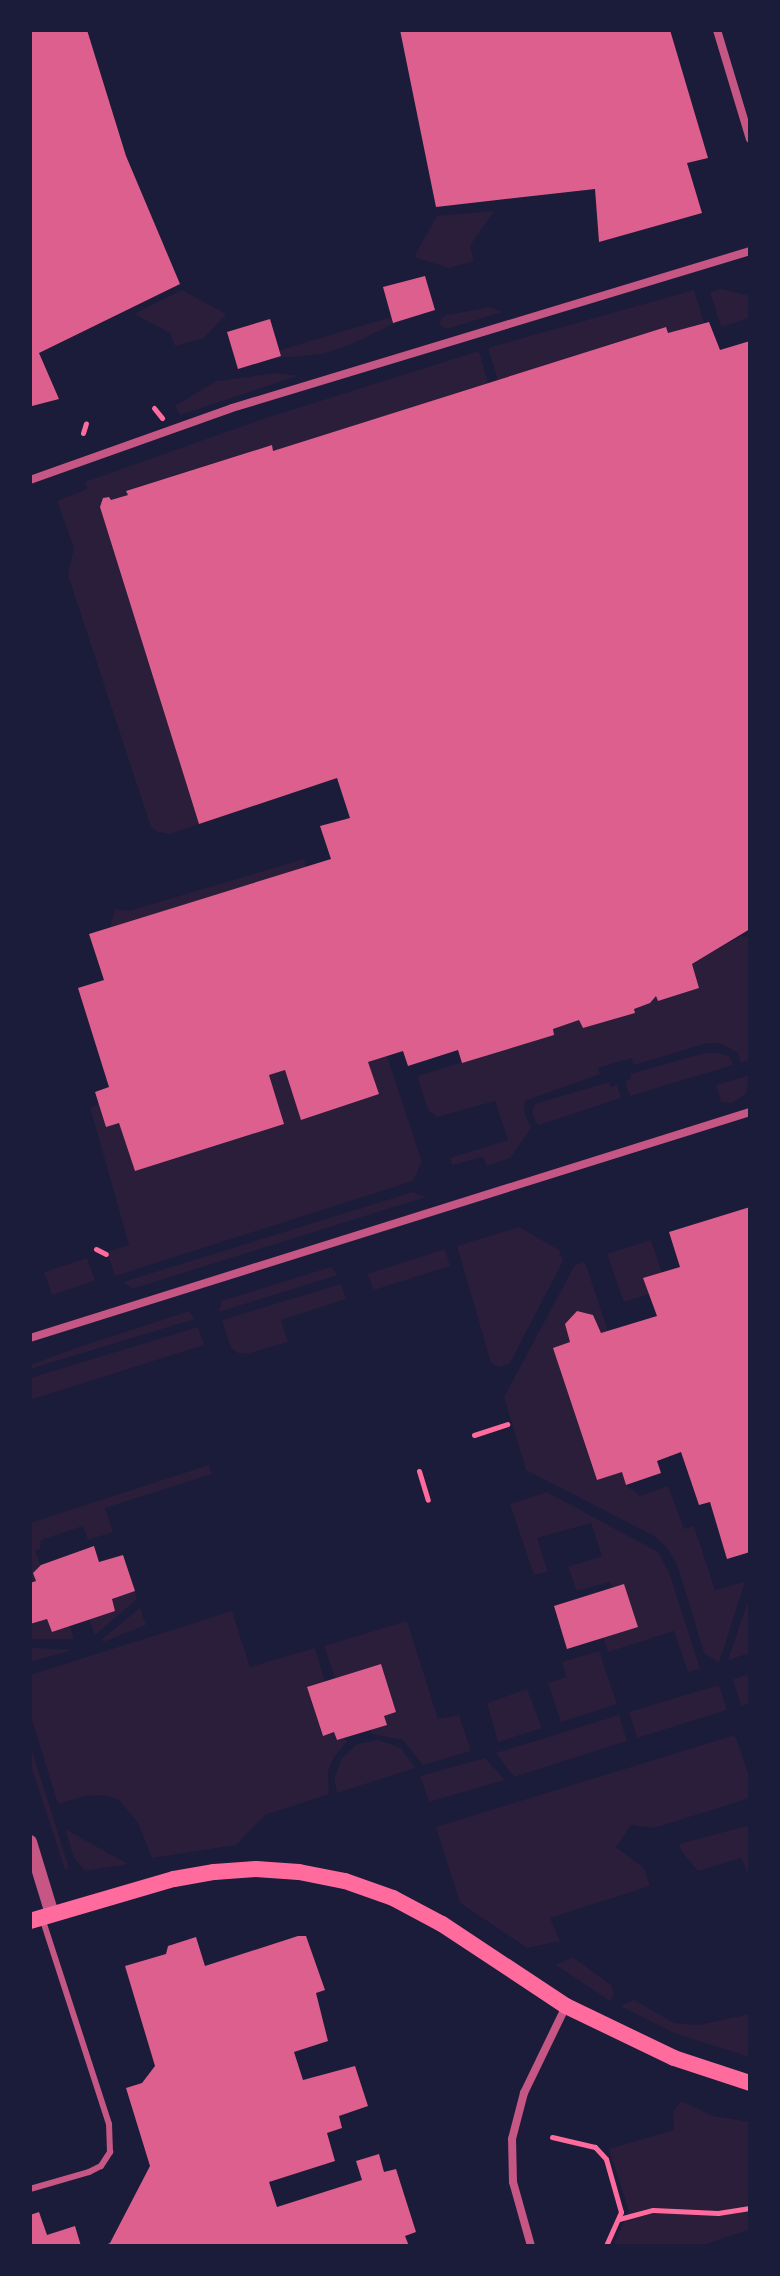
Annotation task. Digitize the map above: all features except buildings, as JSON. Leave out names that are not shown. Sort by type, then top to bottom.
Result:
[{"type":"main road","points":[[41,1917],[174,1879],[214,1872],[256,1869],[299,1872],[345,1881],[393,1898],[489,1953],[566,2006],[674,2058],[750,2083]]},
{"type":"street","points":[[717,30],[750,139]]},
{"type":"street","points":[[30,480],[232,408],[750,251]]},
{"type":"street","points":[[30,1338],[750,1112]]},
{"type":"street","points":[[30,1842],[41,1917]]},
{"type":"street","points":[[531,2246],[513,2182],[512,2139],[524,2093],[566,2006]]},
{"type":"lane","points":[[30,2189],[89,2172],[101,2166],[110,2152],[109,2124],[41,1917]]},
{"type":"path","points":[[83,433],[86,423]]},
{"type":"path","points":[[96,1249],[106,1254]]},
{"type":"path","points":[[474,1435],[507,1424]]},
{"type":"path","points":[[419,1471],[428,1500]]},
{"type":"path","points":[[552,2137],[601,2150],[620,2202],[619,2220],[606,2246]]},
{"type":"path","points":[[619,2220],[653,2210],[718,2213],[750,2208]]},
{"type":"shaded area","points":[[494,211],[470,246],[474,261],[449,268],[414,257],[437,216]]},
{"type":"shaded area","points":[[721,289],[750,296],[750,318],[721,327],[710,292]]},
{"type":"shaded area","points":[[182,290],[226,314],[204,338],[175,346],[170,333],[134,314]]},
{"type":"shaded area","points":[[694,290],[704,323],[668,333],[665,327],[498,380],[488,348]]},
{"type":"shaded area","points":[[490,307],[502,312],[447,329],[440,325],[441,318],[447,315]]},
{"type":"shaded area","points":[[391,317],[393,323],[399,321],[348,346],[322,354],[269,359],[281,356],[280,350]]},
{"type":"shaded area","points":[[479,351],[488,383],[273,451],[271,445],[127,490],[128,495],[103,499],[100,508],[199,824],[170,834],[158,832],[151,827],[68,575],[74,548],[57,501],[87,489],[85,482],[266,418]]},
{"type":"shaded area","points":[[276,373],[298,376],[180,415],[175,406],[216,381]]},
{"type":"shaded area","points":[[304,859],[306,867],[110,928],[115,909],[129,911]]},
{"type":"shaded area","points":[[741,936],[750,937],[748,1060],[741,1063],[738,1053],[720,1043],[708,1043],[634,1065],[631,1058],[598,1068],[600,1074],[525,1101],[524,1112],[531,1128],[510,1158],[487,1166],[483,1157],[452,1165],[450,1158],[508,1140],[495,1101],[437,1117],[428,1110],[417,1076],[553,1035],[553,1029],[579,1020],[583,1028],[635,1013],[634,1009],[650,1003],[656,996],[658,1001],[699,988],[692,964]]},
{"type":"shaded area","points":[[705,1053],[730,1057],[733,1065],[630,1096],[625,1081],[631,1079],[630,1074]]},
{"type":"shaded area","points":[[387,1056],[422,1162],[413,1181],[115,1276],[107,1252],[129,1245],[90,1107],[99,1104],[106,1127],[119,1123],[135,1171],[283,1124],[269,1075],[285,1070],[302,1120],[378,1094],[368,1062]]},
{"type":"shaded area","points":[[750,1075],[746,1094],[732,1103],[721,1102],[716,1085]]},
{"type":"shaded area","points":[[609,1082],[611,1087],[617,1085],[621,1098],[539,1125],[535,1121],[532,1111],[535,1104]]},
{"type":"shaded area","points":[[413,1192],[426,1197],[132,1289],[123,1282]]},
{"type":"shaded area","points":[[519,1227],[559,1250],[563,1261],[510,1363],[499,1367],[491,1363],[457,1246]]},
{"type":"shaded area","points":[[651,1240],[662,1273],[649,1294],[624,1302],[607,1254]]},
{"type":"shaded area","points":[[445,1249],[450,1266],[374,1290],[367,1274]]},
{"type":"shaded area","points":[[87,1258],[95,1281],[52,1295],[44,1272]]},
{"type":"shaded area","points":[[585,1262],[608,1331],[601,1333],[593,1315],[577,1311],[565,1324],[570,1342],[554,1348],[596,1479],[622,1472],[626,1485],[640,1496],[668,1486],[684,1529],[694,1526],[715,1590],[745,1582],[719,1663],[704,1653],[678,1567],[668,1549],[654,1536],[526,1470],[504,1397],[575,1265]]},
{"type":"shaded area","points":[[331,1267],[338,1275],[219,1312],[221,1301]]},
{"type":"shaded area","points":[[341,1284],[346,1299],[281,1320],[288,1342],[250,1353],[238,1353],[231,1348],[222,1320]]},
{"type":"shaded area","points":[[189,1311],[195,1319],[30,1369],[30,1365],[76,1348]]},
{"type":"shaded area","points":[[198,1327],[204,1345],[30,1400],[30,1378]]},
{"type":"shaded area","points":[[209,1465],[212,1474],[105,1508],[113,1532],[88,1540],[83,1526],[41,1540],[40,1549],[35,1551],[41,1565],[36,1581],[30,1583],[30,1523]]},
{"type":"shaded area","points":[[547,1492],[658,1552],[669,1572],[700,1669],[688,1672],[674,1631],[608,1652],[603,1637],[638,1626],[623,1584],[613,1587],[609,1582],[577,1591],[568,1567],[602,1556],[591,1523],[537,1538],[548,1572],[534,1575],[510,1504]]},
{"type":"shaded area","points":[[135,1591],[137,1599],[95,1635],[89,1620],[115,1611],[112,1599]]},
{"type":"shaded area","points":[[750,1595],[750,1653],[728,1660]]},
{"type":"shaded area","points":[[140,1608],[146,1625],[103,1642],[102,1639]]},
{"type":"shaded area","points":[[232,1611],[250,1667],[315,1648],[325,1682],[307,1688],[322,1735],[334,1732],[337,1740],[344,1738],[347,1742],[334,1757],[328,1771],[329,1794],[265,1815],[236,1845],[152,1858],[138,1823],[119,1800],[104,1795],[85,1796],[58,1804],[30,1714],[30,1675]]},
{"type":"shaded area","points":[[47,1619],[52,1632],[70,1626],[74,1639],[30,1639],[30,1624]]},
{"type":"shaded area","points":[[407,1621],[438,1719],[459,1715],[471,1751],[423,1765],[403,1740],[372,1734],[370,1730],[384,1716],[396,1712],[381,1664],[335,1678],[324,1646]]},
{"type":"shaded area","points":[[30,1648],[40,1648],[73,1650],[30,1662]]},
{"type":"shaded area","points":[[599,1651],[617,1704],[561,1722],[548,1683],[566,1677],[562,1662]]},
{"type":"shaded area","points":[[750,1674],[750,1703],[741,1706],[733,1679]]},
{"type":"shaded area","points":[[719,1685],[727,1710],[637,1738],[629,1712]]},
{"type":"shaded area","points":[[527,1689],[542,1728],[498,1742],[487,1703]]},
{"type":"shaded area","points":[[619,1715],[627,1741],[514,1777],[496,1753]]},
{"type":"shaded area","points":[[735,1735],[750,1779],[750,1798],[654,1828],[631,1825],[616,1847],[644,1868],[650,1886],[550,1918],[560,1941],[527,1948],[460,1903],[436,1827]]},
{"type":"shaded area","points":[[378,1740],[401,1748],[415,1768],[337,1793],[334,1779],[342,1758],[357,1744]]},
{"type":"shaded area","points":[[30,1744],[69,1868],[65,1870],[30,1763]]},
{"type":"shaded area","points":[[485,1758],[505,1780],[429,1802],[420,1776]]},
{"type":"shaded area","points":[[750,1825],[750,1878],[741,1858],[698,1871],[681,1851],[679,1844]]},
{"type":"shaded area","points":[[65,1829],[128,1864],[85,1871],[74,1858]]},
{"type":"shaded area","points":[[573,1957],[612,1986],[614,1995],[610,2001],[556,1965]]},
{"type":"shaded area","points":[[634,2000],[674,2023],[699,2025],[750,2014],[750,2057],[674,2033],[620,2006]]},
{"type":"shaded area","points":[[681,2101],[713,2116],[750,2122],[750,2229],[701,2246],[613,2246],[629,2211],[609,2149],[674,2130],[673,2112]]}]
